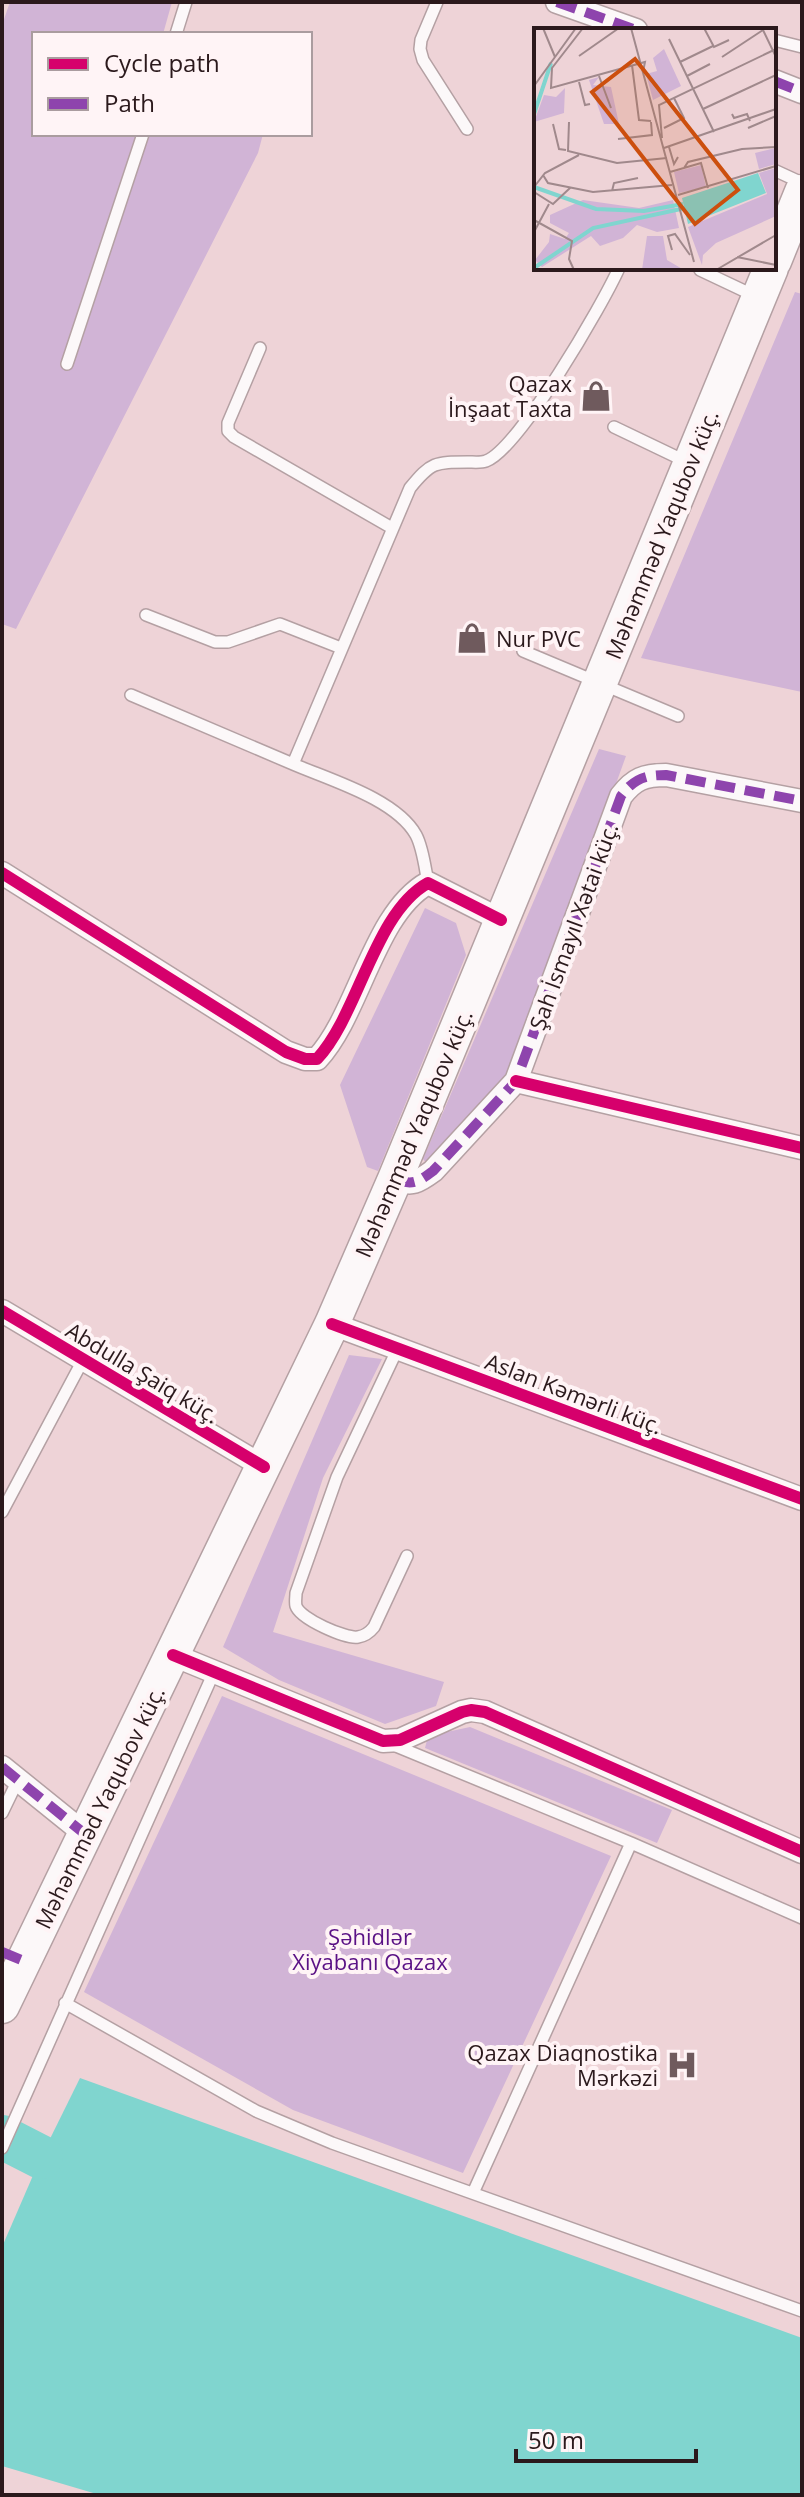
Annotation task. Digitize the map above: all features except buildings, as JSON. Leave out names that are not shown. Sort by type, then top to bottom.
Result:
[{"type":"main road","name":"Məhəmməd Yaqubov küç.","points":[[776,260],[802,192]]},
{"type":"main road","name":"Məhəmməd Yaqubov küç.","points":[[8,1993],[332,1324],[772,270]]},
{"type":"street","points":[[557,2],[630,28]]},
{"type":"street","points":[[776,82],[802,92]]},
{"type":"street","name":"Şah İsmayıl Xətai küç.","points":[[395,1179],[410,1185],[433,1171],[516,1081],[621,796],[631,783],[646,775],[666,775],[802,801]]},
{"type":"street","points":[[2,873],[286,1052],[305,1059],[317,1059],[331,1044],[398,911],[416,890],[428,883],[501,920]]},
{"type":"street","points":[[516,1081],[802,1148]]},
{"type":"street","name":"Abdulla Şaiq küç.","points":[[2,1311],[264,1467]]},
{"type":"street","name":"Aslan Kəmərli küç.","points":[[332,1324],[802,1499]]},
{"type":"street","points":[[173,1655],[383,1741],[400,1740],[462,1712],[485,1712],[802,1852]]},
{"type":"street","points":[[10,1773],[85,1834]]},
{"type":"lane","points":[[177,32],[186,2]]},
{"type":"lane","points":[[437,2],[420,49],[423,60],[467,129]]},
{"type":"lane","points":[[776,40],[802,47]]},
{"type":"lane","points":[[67,364],[142,136]]},
{"type":"lane","points":[[776,171],[802,183]]},
{"type":"lane","points":[[293,764],[410,488],[426,467],[447,462],[486,461],[506,449],[597,314],[618,270]]},
{"type":"lane","points":[[260,348],[228,423],[228,431],[392,528]]},
{"type":"lane","points":[[614,427],[690,464]]},
{"type":"lane","points":[[146,615],[215,642],[228,642],[280,624],[341,648]]},
{"type":"lane","points":[[523,651],[678,716]]},
{"type":"lane","points":[[131,695],[388,806],[407,821],[418,838],[428,883]]},
{"type":"lane","points":[[398,1348],[337,1477],[296,1593],[296,1606],[303,1615],[318,1624],[356,1638],[367,1635],[374,1627],[407,1556]]},
{"type":"lane","points":[[2,1512],[83,1360]]},
{"type":"lane","points":[[2,2148],[214,1672]]},
{"type":"lane","points":[[383,1741],[631,1843],[802,1918]]},
{"type":"lane","points":[[2,1813],[10,1773]]},
{"type":"lane","points":[[473,2193],[631,1843]]},
{"type":"lane","points":[[65,2003],[256,2111],[332,2143],[802,2311]]},
{"type":"green space","points":[[10,2],[172,2],[164,32],[32,32],[32,136],[262,136],[258,153],[16,629],[2,624],[2,25]]},
{"type":"green space","points":[[795,292],[802,294],[802,692],[641,658]]},
{"type":"green space","points":[[599,749],[626,756],[511,1074],[427,1164],[423,1159]]},
{"type":"green space","points":[[425,908],[456,923],[466,955],[378,1171],[367,1167],[340,1085]]},
{"type":"green space","points":[[349,1355],[382,1359],[323,1478],[273,1632],[444,1682],[436,1706],[385,1724],[279,1680],[223,1647]]},
{"type":"green space","name":"Şəhidlər Xiyabanı Qazax","points":[[222,1696],[611,1856],[463,2173],[293,2110],[84,1992]]},
{"type":"green space","points":[[470,1727],[672,1810],[657,1843],[425,1748],[428,1736]]},
{"type":"water","points":[[80,2078],[802,2338],[802,2495],[100,2495],[2,2466],[2,2247]]},
{"type":"waterway","points":[[2,2137],[41,2157]]},
{"type":"marked path","points":[[557,2],[630,28]]},
{"type":"marked path","points":[[776,82],[802,92]]},
{"type":"marked path","points":[[395,1179],[415,1182],[433,1171],[516,1081],[621,796],[630,786],[646,777],[666,775],[802,801]]},
{"type":"marked path","points":[[2,1767],[85,1834]]},
{"type":"marked path","points":[[2,1952],[24,1961]]},
{"type":"cycle path","points":[[2,873],[286,1052],[305,1059],[317,1059],[332,1040],[394,917],[409,897],[428,883],[501,920]]},
{"type":"cycle path","points":[[516,1081],[802,1148]]},
{"type":"cycle path","points":[[2,1311],[264,1467]]},
{"type":"cycle path","points":[[332,1324],[802,1499]]},
{"type":"cycle path","points":[[173,1655],[383,1741],[400,1740],[462,1712],[485,1712],[802,1852]]},
{"type":"place","name":"Qazax İnşaat Taxta","points":[[596,396]]},
{"type":"place","name":"Nur PVC","points":[[472,638]]},
{"type":"place","name":"Qazax Diaqnostika Mərkəzi","points":[[682,2065]]}]
